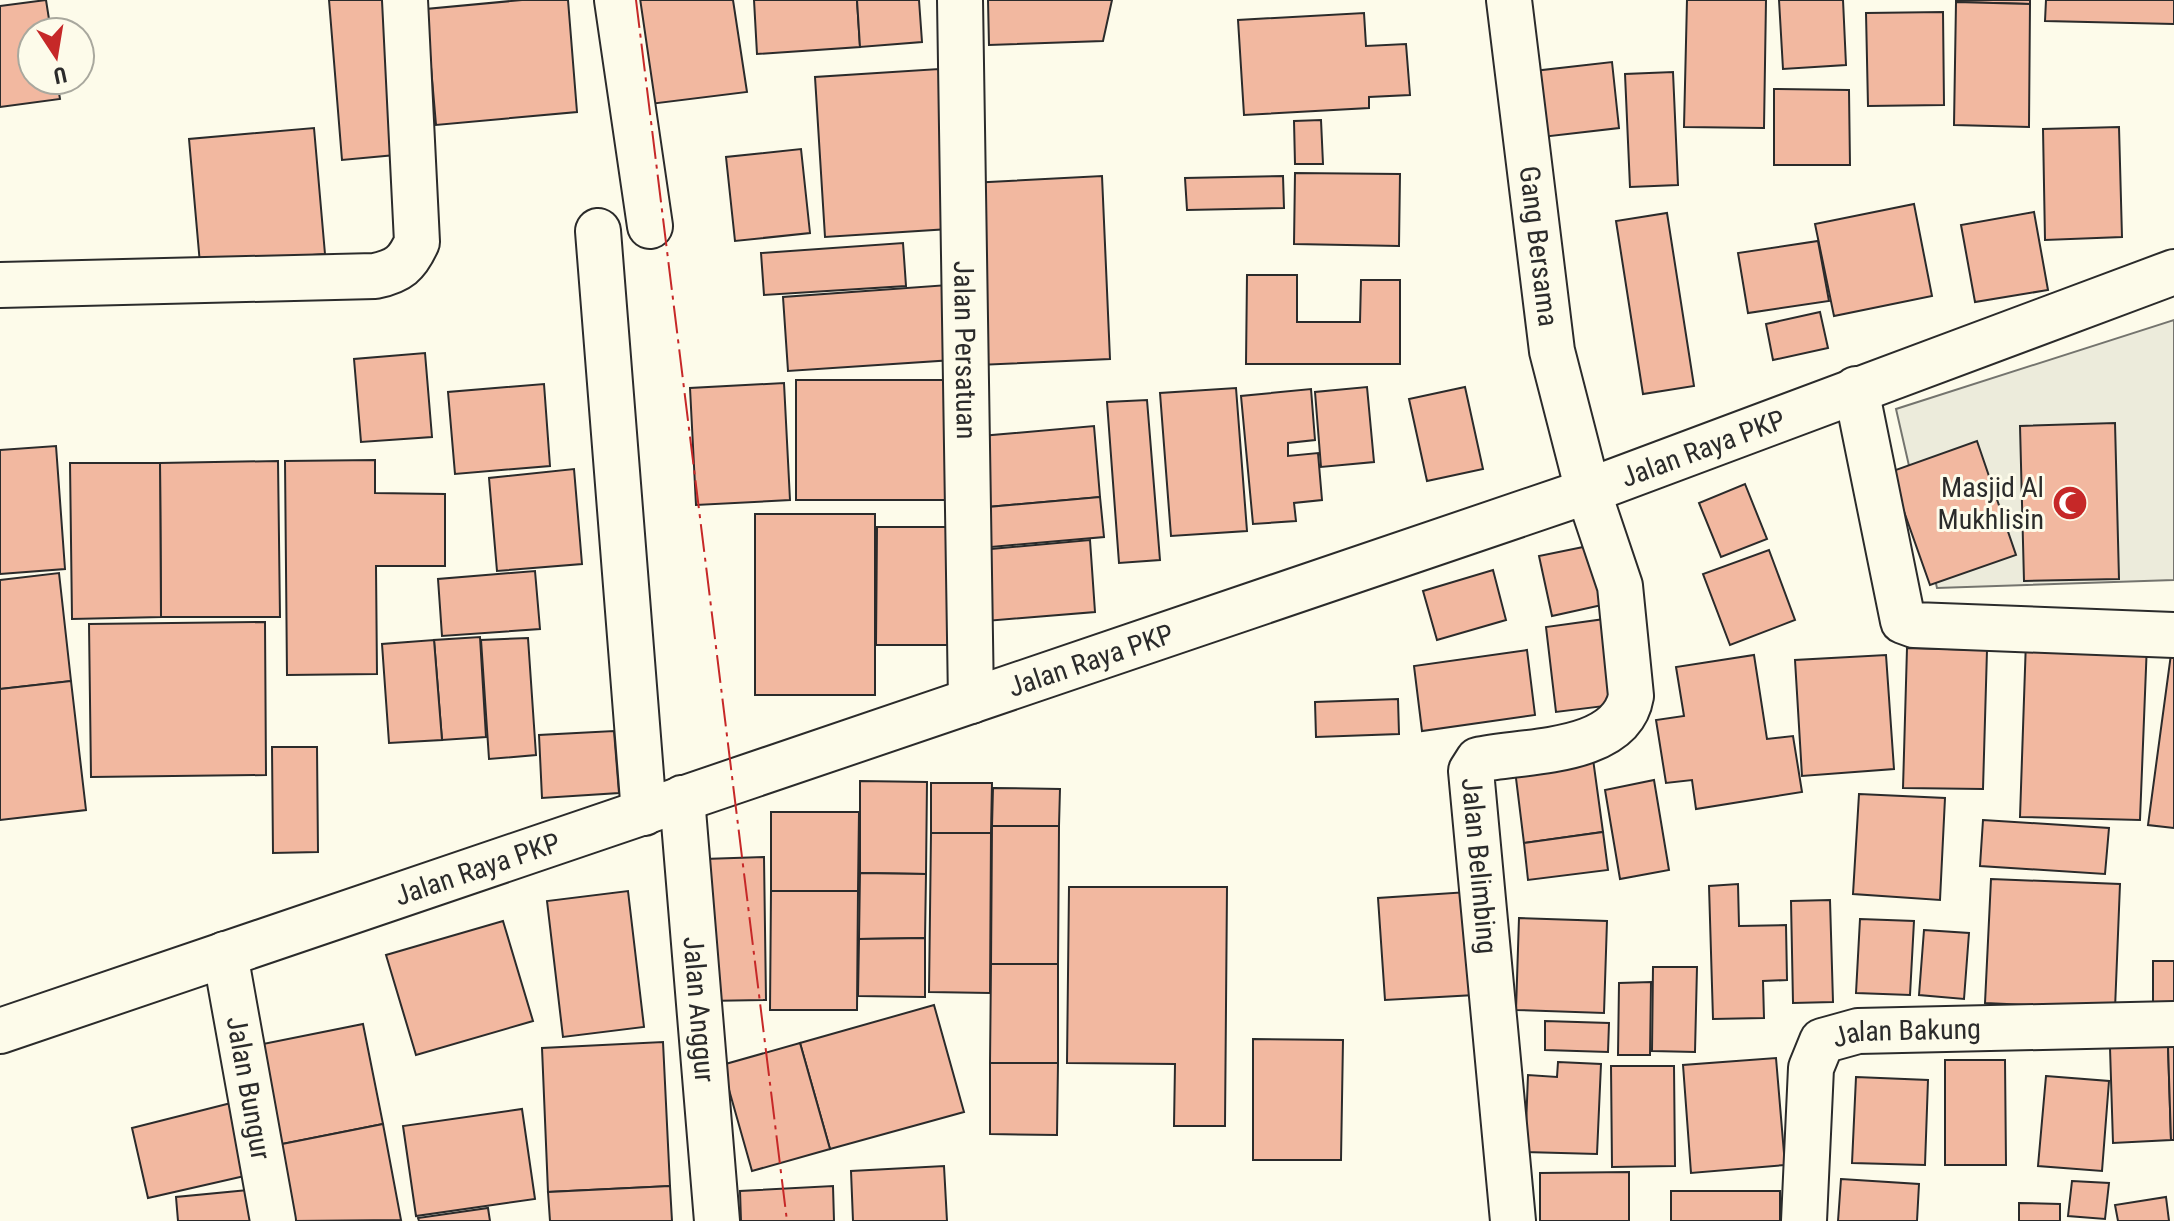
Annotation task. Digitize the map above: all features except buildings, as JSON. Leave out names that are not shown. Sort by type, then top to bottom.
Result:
[{"type":"street","points":[[0,285],[375,276],[392,272],[408,262],[417,242],[405,0]]},
{"type":"street","points":[[617,0],[650,226]]},
{"type":"street","name":"Jalan Persatuan","points":[[960,0],[971,701]]},
{"type":"street","name":"Gang Bersama","points":[[1509,0],[1552,351],[1588,491]]},
{"type":"street","name":"Jalan Anggur","points":[[598,231],[663,806],[717,1221]]},
{"type":"street","name":"Jalan Raya PKP","points":[[0,1031],[1588,491],[2174,272]]},
{"type":"street","points":[[1856,389],[1903,621],[1914,625],[2174,635]]},
{"type":"street","name":"Jalan Belimbing","points":[[1513,1221],[1471,771],[1478,760],[1560,750],[1614,727],[1628,713],[1631,696],[1620,586],[1588,491]]},
{"type":"street","name":"Jalan Bungur","points":[[225,954],[273,1221]]},
{"type":"street","name":"Jalan Bakung","points":[[1804,1221],[1811,1068],[1822,1041],[1858,1031],[2174,1024]]},
{"type":"shaded area","points":[[2174,320],[2174,580],[1937,588],[1896,409]]},
{"type":"power","points":[[636,0],[787,1221]]},
{"type":"place","name":"Masjid Al Mukhlisin","points":[[2070,503]]}]
